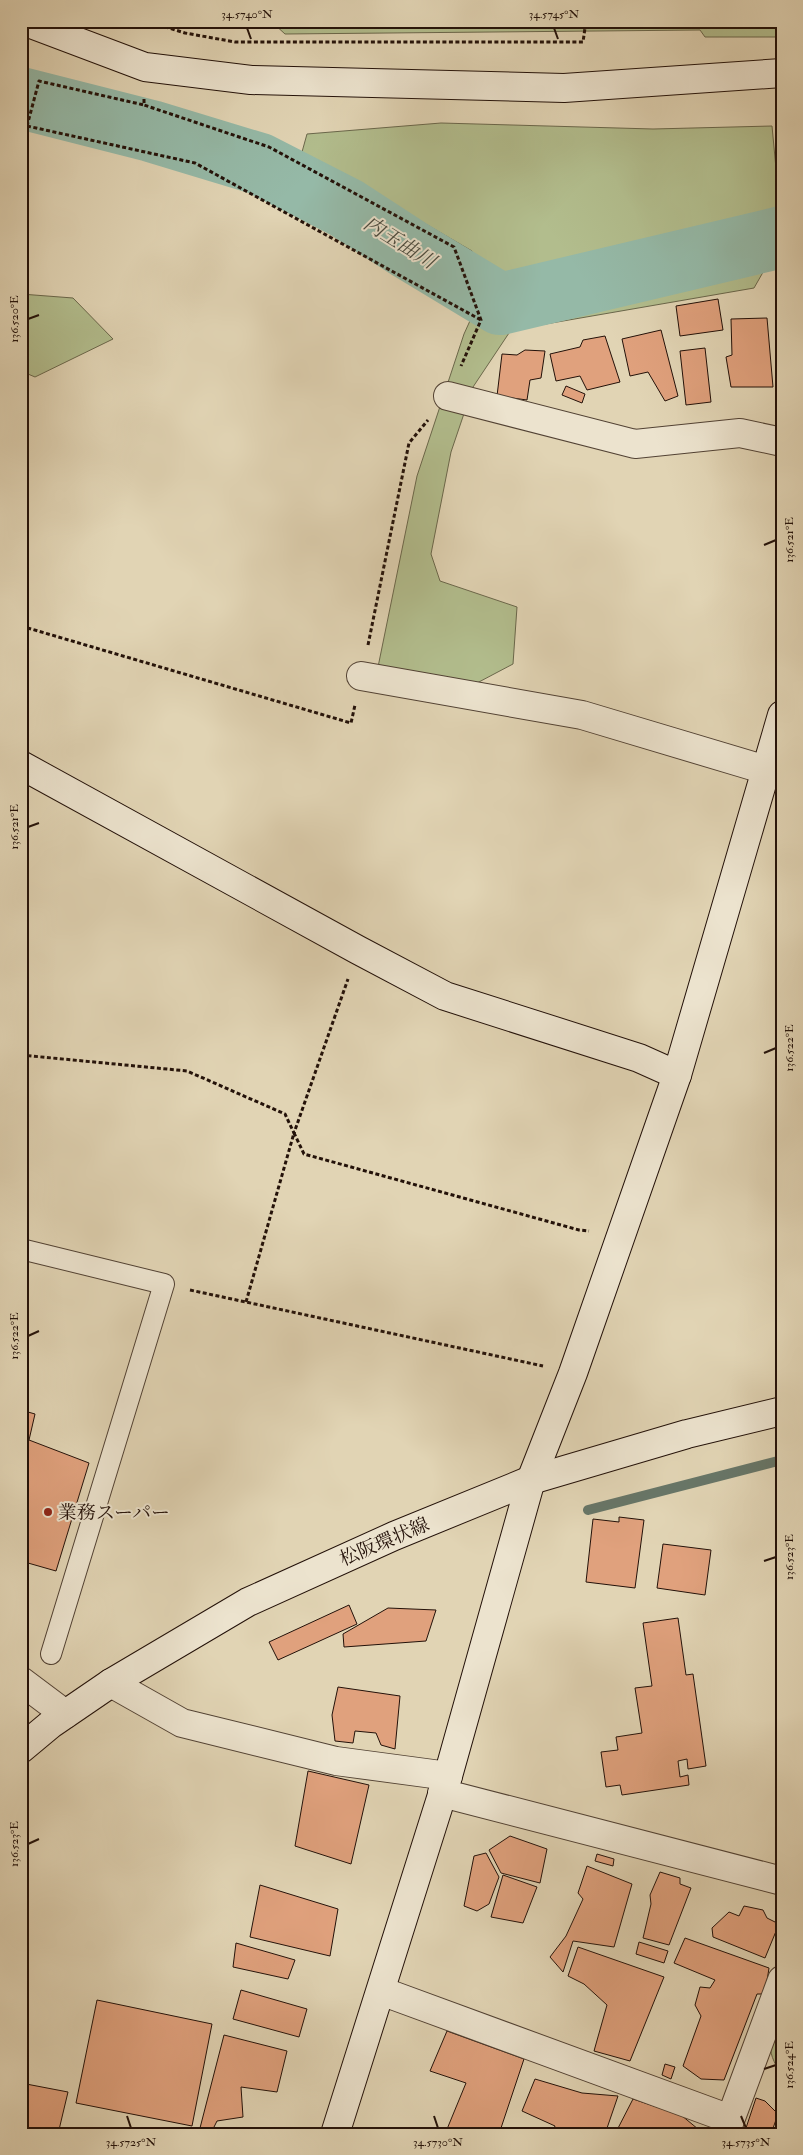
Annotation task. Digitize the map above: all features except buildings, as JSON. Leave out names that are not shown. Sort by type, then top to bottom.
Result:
[{"type":"street","points":[[23,21],[145,67],[251,80],[564,88],[782,73]]},
{"type":"street","points":[[448,396],[634,444],[740,433],[782,442]]},
{"type":"street","points":[[361,676],[582,715],[766,770]]},
{"type":"street","points":[[335,2134],[445,1784],[531,1480],[573,1373],[676,1075],[766,770],[780,730]]},
{"type":"street","points":[[21,766],[445,996],[639,1058],[676,1075]]},
{"type":"street","name":"松阪環状線","points":[[21,1749],[65,1714],[111,1683],[248,1602],[394,1536],[531,1480],[687,1434],[782,1411]]},
{"type":"street","points":[[21,1681],[65,1714]]},
{"type":"street","points":[[111,1683],[182,1723],[336,1761],[445,1784],[782,1881]]},
{"type":"street","points":[[381,1991],[728,2127],[782,1980]]},
{"type":"lane","points":[[21,1249],[164,1284],[51,1654]]},
{"type":"path","points":[[146,21],[185,33],[235,42],[583,42],[586,21]]},
{"type":"path","points":[[21,129],[27,125],[39,81],[144,105],[269,147],[454,248],[480,319],[448,396],[409,443],[351,723],[21,626]]},
{"type":"path","points":[[144,97],[144,105]]},
{"type":"path","points":[[27,125],[195,163],[480,319]]},
{"type":"path","points":[[246,1302],[294,1133],[358,950]]},
{"type":"path","points":[[21,1056],[187,1072],[285,1114],[304,1154],[579,1230],[622,1232]]},
{"type":"path","points":[[164,1284],[573,1373]]},
{"type":"green space","points":[[234,21],[782,21],[782,37],[705,37],[700,30],[285,34],[273,23]]},
{"type":"green space","points":[[441,123],[653,129],[772,126],[780,211],[782,211],[782,252],[774,253],[754,288],[511,330],[473,387],[451,452],[431,554],[440,581],[517,607],[513,664],[477,683],[378,667],[417,476],[464,334],[483,292],[472,251],[302,152],[307,134]]},
{"type":"green space","points":[[21,294],[73,298],[113,339],[35,377],[21,371]]},
{"type":"green space","points":[[782,2011],[782,2075],[772,2057],[771,2044]]},
{"type":"waterway","name":"内玉曲川","points":[[21,98],[151,131],[260,164],[346,208],[500,304],[782,237]]},
{"type":"waterway","points":[[588,1510],[782,1460]]},
{"type":"place","name":"業務スーパー","points":[[48,1512]]}]
